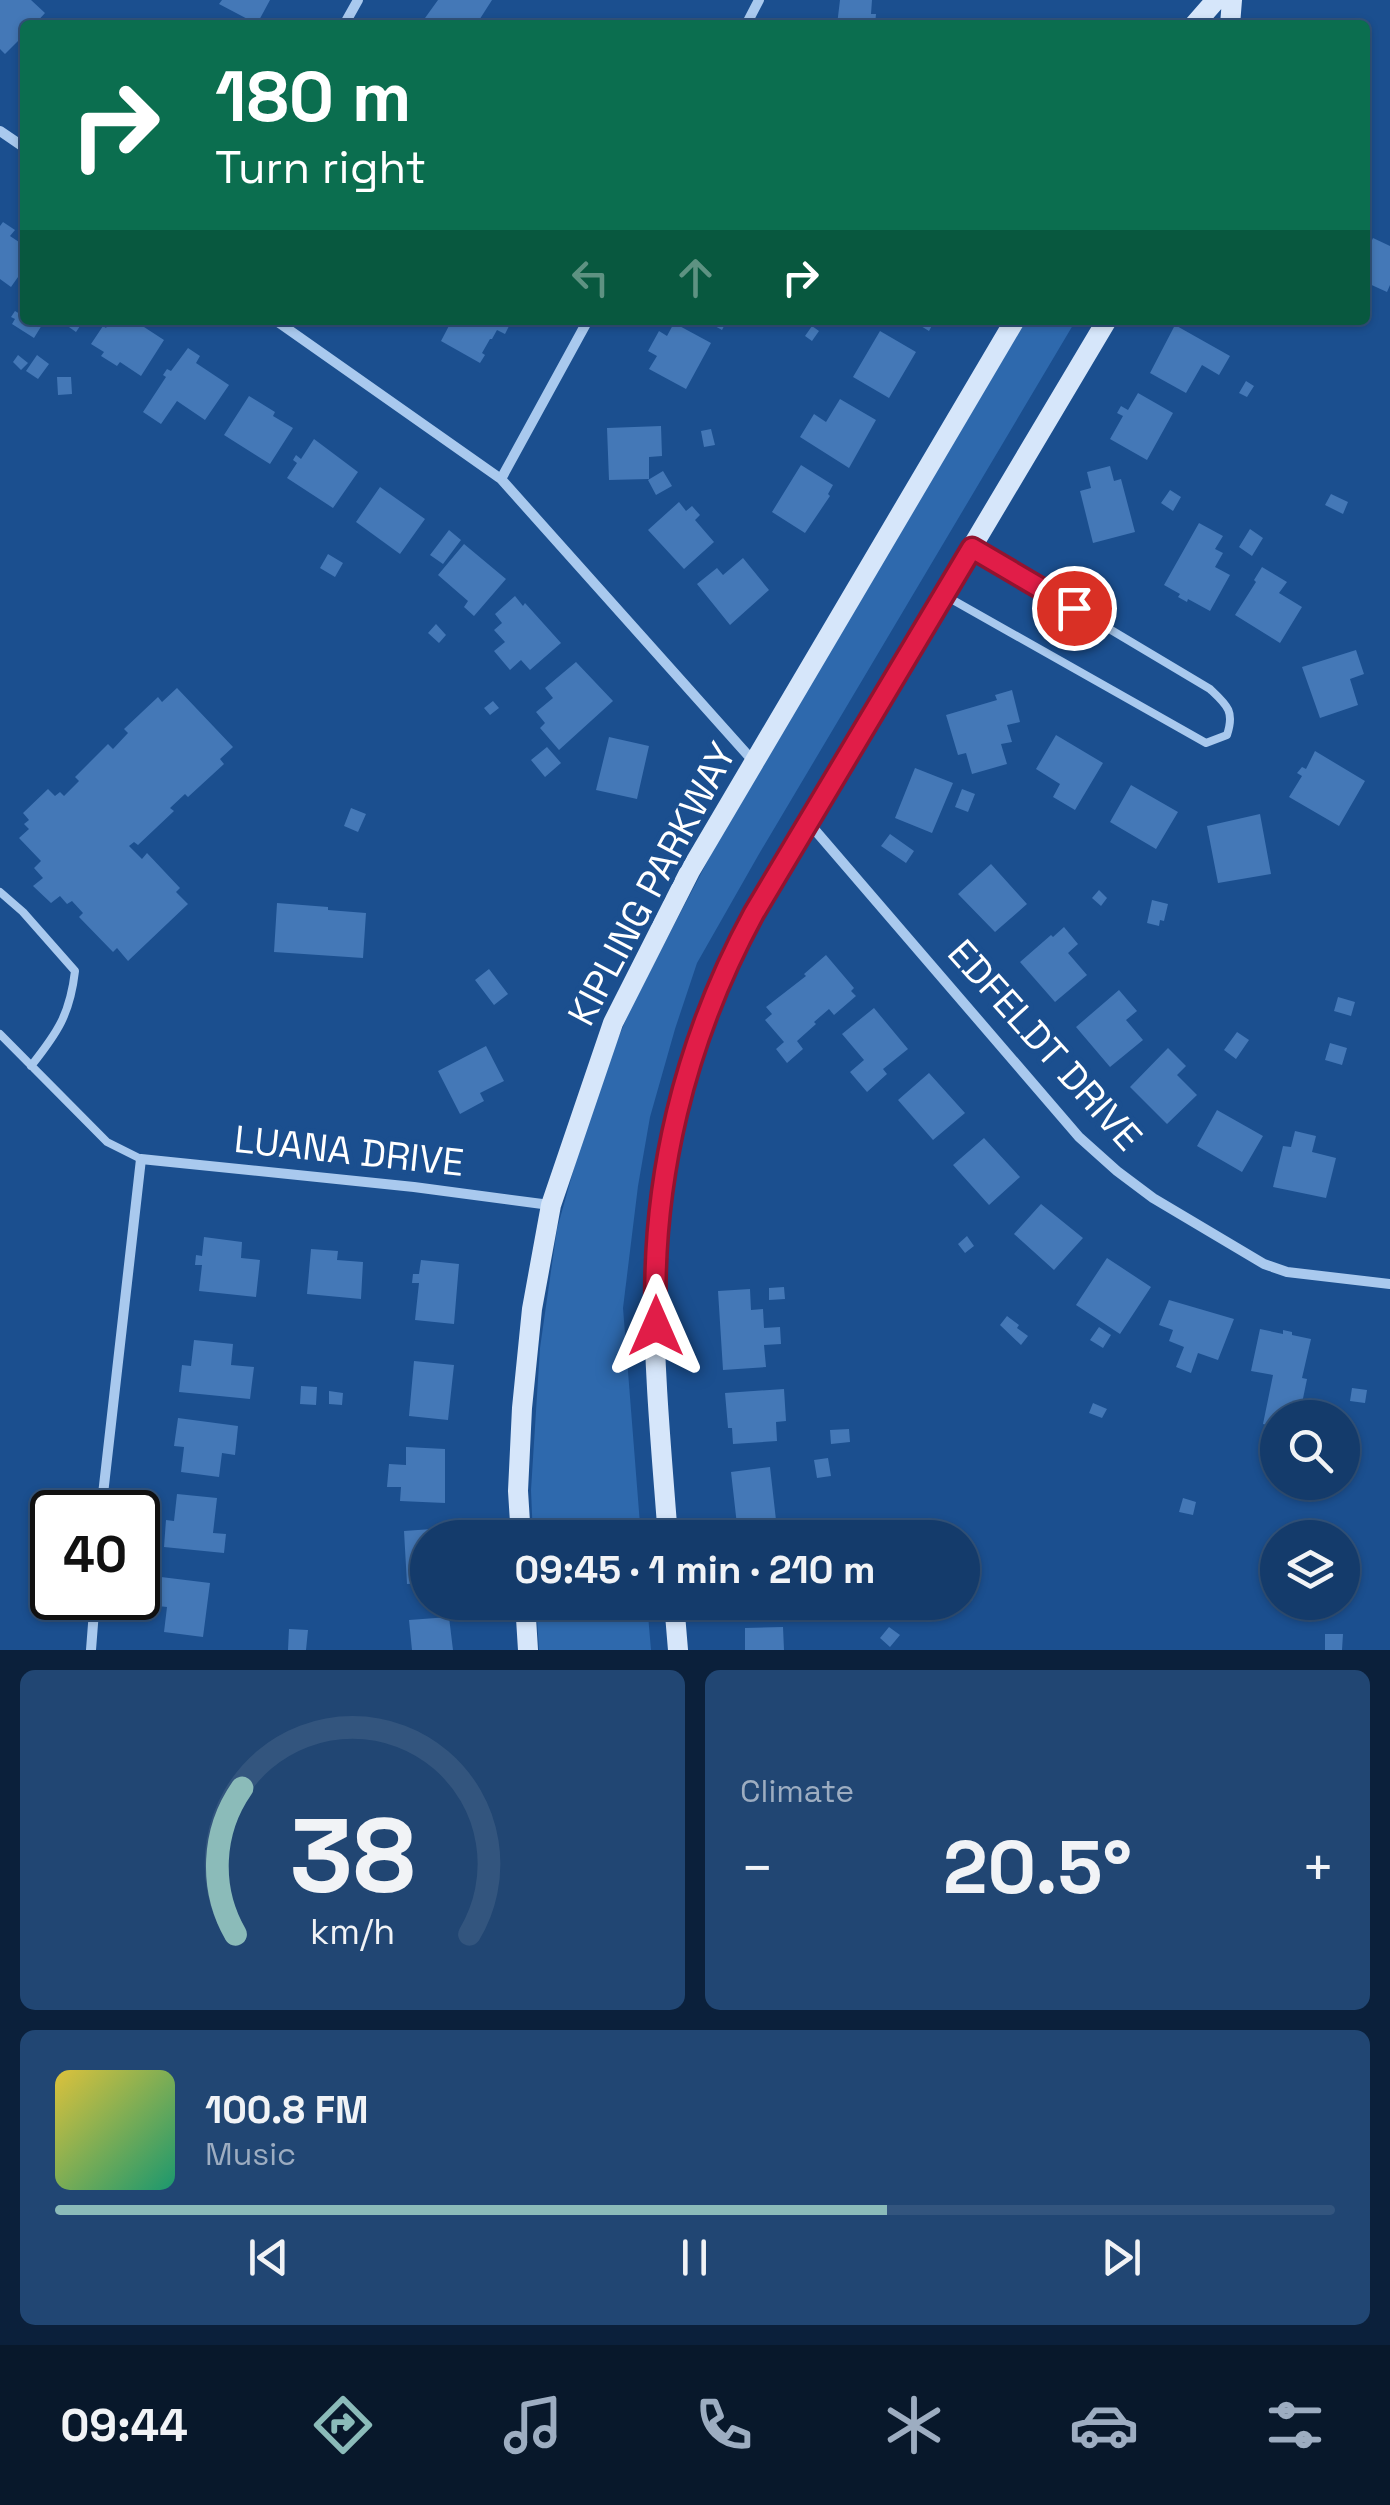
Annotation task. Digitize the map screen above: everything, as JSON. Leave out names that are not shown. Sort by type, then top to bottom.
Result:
[{"type":"street","points":[[1198,20],[1216,0]]},
{"type":"street","points":[[282,325],[501,479],[754,763]]},
{"type":"street","points":[[501,479],[585,325]]},
{"type":"street","name":"KIPLING PARKWAY","points":[[520,1520],[522,1408],[532,1309],[551,1205],[613,1023],[690,872],[1011,325]]},
{"type":"street","points":[[667,1520],[654,1292],[658,1220],[680,1099],[700,1033],[729,958],[1105,325]]},
{"type":"street","name":"EDFELDT DRIVE","points":[[808,822],[1079,1137],[1116,1171],[1153,1198],[1264,1264],[1287,1272],[1390,1284]]},
{"type":"street","points":[[103,1490],[141,1159]]},
{"type":"street","name":"LUANA DRIVE","points":[[141,1159],[551,1205]]},
{"type":"street","points":[[90,1650],[92,1620]]},
{"type":"street","points":[[526,1620],[528,1650]]},
{"type":"street","points":[[676,1620],[678,1650]]},
{"type":"lane","points":[[944,595],[1206,742],[1227,735],[1232,721],[1227,706],[1210,689],[972,548]]},
{"type":"lane","points":[[0,892],[75,971],[72,999],[58,1032],[32,1066]]},
{"type":"lane","points":[[0,1034],[107,1142],[141,1159]]},
{"type":"shaded area","points":[[1023,325],[1073,325],[697,963],[650,1117],[623,1308],[640,1520],[532,1520],[540,1348],[557,1229],[595,1093],[633,1003],[717,843]]},
{"type":"shaded area","points":[[537,1620],[648,1620],[651,1650],[539,1650]]},
{"type":"building","points":[[0,0],[31,0],[45,13],[39,20],[20,20],[20,39],[5,54],[0,49]]},
{"type":"building","points":[[222,0],[270,0],[259,20],[249,20],[219,4]]},
{"type":"building","points":[[438,0],[492,0],[479,20],[425,18]]},
{"type":"building","points":[[840,0],[872,0],[871,14],[876,14],[875,20],[838,20]]},
{"type":"building","points":[[3,222],[15,230],[10,236],[20,243],[20,274],[11,287],[0,279]]},
{"type":"building","points":[[1373,238],[1390,246],[1387,292],[1370,284]]},
{"type":"building","points":[[15,311],[20,314],[20,325],[42,325],[34,338],[12,324]]},
{"type":"building","points":[[145,325],[164,340],[141,376],[120,362],[117,366],[101,356],[104,352],[91,344],[103,326]]},
{"type":"building","points":[[449,325],[510,325],[505,334],[497,330],[490,339],[480,363],[441,341]]},
{"type":"building","points":[[673,325],[678,325],[711,343],[686,389],[649,369],[657,356],[648,351],[659,331],[667,336]]},
{"type":"building","points":[[1175,325],[1230,356],[1219,375],[1202,365],[1186,393],[1150,373]]},
{"type":"building","points":[[812,326],[819,331],[812,341],[805,336]]},
{"type":"building","points":[[880,331],[916,352],[889,398],[853,377]]},
{"type":"building","points":[[188,348],[200,356],[196,363],[229,385],[205,420],[177,401],[161,424],[143,412],[166,377],[163,375],[167,369],[171,371]]},
{"type":"building","points":[[18,355],[28,363],[21,370],[13,362]]},
{"type":"building","points":[[37,355],[49,364],[38,379],[26,371]]},
{"type":"building","points":[[57,377],[71,377],[72,394],[58,395]]},
{"type":"building","points":[[1246,381],[1254,386],[1247,397],[1239,393]]},
{"type":"building","points":[[1138,393],[1173,413],[1147,460],[1110,439],[1123,416],[1117,413],[1121,406],[1128,410]]},
{"type":"building","points":[[249,396],[293,428],[270,464],[224,435]]},
{"type":"building","points":[[840,399],[876,420],[849,468],[800,437],[814,414],[826,422]]},
{"type":"building","points":[[661,426],[662,456],[649,457],[649,479],[609,480],[607,428]]},
{"type":"building","points":[[711,429],[715,445],[704,447],[701,431]]},
{"type":"building","points":[[314,439],[358,472],[333,508],[287,478],[297,463],[293,460],[296,455],[301,459]]},
{"type":"building","points":[[801,465],[833,485],[805,533],[772,512]]},
{"type":"building","points":[[1110,466],[1114,481],[1121,479],[1135,532],[1093,543],[1080,491],[1091,488],[1087,472]]},
{"type":"building","points":[[663,471],[672,486],[656,495],[648,480]]},
{"type":"building","points":[[380,487],[425,519],[400,554],[356,522]]},
{"type":"building","points":[[1170,490],[1181,497],[1173,511],[1161,503]]},
{"type":"building","points":[[1331,494],[1348,502],[1343,514],[1325,505]]},
{"type":"building","points":[[679,502],[686,511],[692,506],[700,515],[695,520],[714,542],[684,569],[648,530]]},
{"type":"building","points":[[1199,523],[1223,536],[1215,549],[1223,553],[1215,567],[1230,575],[1210,611],[1178,597],[1180,594],[1164,585]]},
{"type":"building","points":[[1250,529],[1263,538],[1252,556],[1239,547]]},
{"type":"building","points":[[449,530],[461,540],[443,564],[430,555]]},
{"type":"building","points":[[464,544],[506,579],[474,616],[464,607],[468,601],[438,575]]},
{"type":"building","points":[[328,554],[343,563],[335,577],[320,568]]},
{"type":"building","points":[[743,558],[769,590],[730,625],[697,584],[717,568],[723,575]]},
{"type":"building","points":[[1262,567],[1287,582],[1279,593],[1302,607],[1280,643],[1235,615]]},
{"type":"building","points":[[515,596],[561,643],[530,670],[521,660],[510,670],[494,651],[505,642],[494,630],[502,623],[495,614]]},
{"type":"building","points":[[436,624],[446,635],[439,643],[428,633]]},
{"type":"building","points":[[1356,650],[1364,674],[1350,679],[1358,705],[1320,718],[1302,667]]},
{"type":"building","points":[[576,662],[613,701],[559,750],[540,728],[545,723],[536,712],[553,698],[545,688]]},
{"type":"building","points":[[177,688],[233,747],[220,759],[224,764],[170,808],[174,811],[138,845],[134,842],[129,846],[142,859],[147,853],[180,888],[176,892],[188,904],[128,961],[117,948],[113,952],[79,917],[83,913],[72,901],[67,904],[60,896],[51,903],[33,886],[43,878],[34,868],[41,861],[19,838],[29,829],[24,824],[29,820],[23,813],[48,789],[55,796],[60,792],[64,796],[79,781],[75,777],[108,744],[113,749],[128,733],[124,729],[158,697],[162,702]]},
{"type":"building","points":[[1012,690],[1020,722],[1007,725],[1012,742],[1001,744],[1007,764],[972,774],[966,753],[958,755],[946,715],[997,700],[995,695]]},
{"type":"building","points":[[493,701],[499,708],[490,715],[484,708]]},
{"type":"building","points":[[1056,735],[1103,763],[1075,810],[1053,797],[1060,784],[1036,769]]},
{"type":"building","points":[[609,737],[649,746],[637,799],[596,790]]},
{"type":"building","points":[[547,747],[561,763],[545,777],[531,760]]},
{"type":"building","points":[[1315,751],[1365,781],[1339,826],[1289,797],[1302,776],[1297,773],[1302,767],[1306,769]]},
{"type":"building","points":[[915,768],[953,783],[932,833],[895,818]]},
{"type":"building","points":[[1131,785],[1178,812],[1156,849],[1110,822]]},
{"type":"building","points":[[962,789],[975,794],[968,812],[955,807]]},
{"type":"building","points":[[351,808],[366,814],[358,832],[344,826]]},
{"type":"building","points":[[1260,814],[1271,874],[1218,883],[1207,826]]},
{"type":"building","points":[[890,834],[914,851],[906,863],[881,846]]},
{"type":"building","points":[[991,864],[1027,904],[995,932],[958,894]]},
{"type":"building","points":[[1099,890],[1107,898],[1101,906],[1092,898]]},
{"type":"building","points":[[1152,900],[1168,904],[1159,926],[1147,923]]},
{"type":"building","points":[[277,903],[366,913],[363,958],[274,952]]},
{"type":"building","points":[[1064,927],[1078,944],[1068,953],[1087,975],[1055,1002],[1020,962]]},
{"type":"building","points":[[826,955],[854,988],[851,991],[856,996],[834,1015],[829,1009],[814,1022],[797,1041],[803,1049],[787,1063],[776,1049],[784,1042],[765,1020],[772,1014],[766,1007]]},
{"type":"building","points":[[489,969],[508,994],[494,1005],[475,980]]},
{"type":"building","points":[[1119,990],[1137,1011],[1126,1020],[1143,1040],[1110,1067],[1076,1027]]},
{"type":"building","points":[[1338,997],[1355,1002],[1351,1016],[1334,1011]]},
{"type":"building","points":[[874,1008],[908,1049],[883,1069],[887,1074],[867,1092],[850,1072],[864,1060],[842,1034]]},
{"type":"building","points":[[1237,1032],[1249,1040],[1236,1059],[1224,1050]]},
{"type":"building","points":[[1330,1043],[1347,1048],[1342,1065],[1325,1060]]},
{"type":"building","points":[[486,1046],[504,1081],[480,1093],[484,1101],[460,1114],[438,1071]]},
{"type":"building","points":[[1168,1048],[1186,1066],[1177,1075],[1197,1095],[1167,1124],[1130,1087]]},
{"type":"building","points":[[929,1073],[965,1113],[933,1140],[898,1100]]},
{"type":"building","points":[[1217,1110],[1263,1136],[1242,1172],[1197,1146]]},
{"type":"building","points":[[1295,1131],[1316,1136],[1312,1152],[1336,1158],[1326,1198],[1273,1187],[1283,1146],[1291,1147]]},
{"type":"building","points":[[984,1138],[1020,1177],[989,1205],[953,1165]]},
{"type":"building","points":[[1041,1204],[1083,1238],[1054,1270],[1014,1234]]},
{"type":"building","points":[[967,1236],[974,1246],[965,1253],[958,1244]]},
{"type":"building","points":[[204,1237],[242,1242],[241,1258],[260,1260],[256,1297],[199,1291],[202,1265],[195,1265],[196,1255],[202,1256]]},
{"type":"building","points":[[311,1249],[338,1251],[337,1260],[363,1262],[361,1299],[307,1294]]},
{"type":"building","points":[[1107,1258],[1151,1287],[1120,1334],[1076,1305]]},
{"type":"building","points":[[421,1260],[459,1264],[454,1324],[415,1320],[419,1283],[412,1283],[413,1274],[419,1274]]},
{"type":"building","points":[[784,1287],[785,1299],[769,1300],[769,1288]]},
{"type":"building","points":[[750,1289],[751,1310],[763,1309],[764,1328],[780,1327],[781,1344],[764,1345],[766,1367],[723,1370],[718,1291]]},
{"type":"building","points":[[1169,1300],[1234,1319],[1218,1360],[1198,1353],[1191,1373],[1176,1367],[1184,1347],[1169,1341],[1173,1330],[1159,1325]]},
{"type":"building","points":[[1007,1316],[1028,1336],[1021,1345],[1000,1325]]},
{"type":"building","points":[[1099,1327],[1111,1335],[1103,1348],[1090,1340]]},
{"type":"building","points":[[1260,1329],[1283,1334],[1283,1330],[1311,1339],[1302,1378],[1307,1379],[1303,1400],[1268,1400],[1273,1375],[1251,1371]]},
{"type":"building","points":[[194,1340],[233,1344],[231,1365],[254,1367],[250,1399],[179,1392],[182,1365],[191,1366]]},
{"type":"building","points":[[414,1361],[454,1365],[448,1420],[409,1416]]},
{"type":"building","points":[[301,1386],[317,1387],[316,1405],[300,1404]]},
{"type":"building","points":[[1352,1388],[1367,1390],[1365,1403],[1350,1400]]},
{"type":"building","points":[[784,1389],[786,1421],[776,1422],[777,1441],[733,1444],[725,1393]]},
{"type":"building","points":[[329,1391],[343,1393],[342,1405],[329,1404]]},
{"type":"building","points":[[1093,1403],[1107,1409],[1102,1418],[1089,1413]]},
{"type":"building","points":[[178,1418],[238,1426],[235,1455],[222,1453],[219,1477],[181,1472],[184,1447],[174,1446]]},
{"type":"building","points":[[849,1429],[850,1442],[831,1444],[830,1430]]},
{"type":"building","points":[[406,1447],[445,1449],[445,1503],[400,1501],[401,1487],[387,1487],[389,1464],[406,1465]]},
{"type":"building","points":[[828,1458],[831,1476],[817,1478],[814,1460]]},
{"type":"building","points":[[770,1467],[776,1520],[736,1520],[731,1472]]},
{"type":"building","points":[[177,1494],[217,1498],[213,1533],[226,1534],[224,1553],[164,1547],[166,1520],[174,1521]]},
{"type":"building","points":[[1183,1498],[1196,1502],[1193,1515],[1179,1512]]},
{"type":"building","points":[[404,1531],[410,1531],[410,1584],[407,1584]]},
{"type":"building","points":[[161,1577],[210,1583],[203,1637],[164,1632],[167,1607],[160,1606]]},
{"type":"building","points":[[409,1620],[449,1620],[453,1650],[412,1650]]},
{"type":"building","points":[[783,1627],[784,1650],[745,1650],[745,1628]]},
{"type":"building","points":[[889,1627],[900,1635],[890,1647],[880,1638]]},
{"type":"building","points":[[289,1629],[308,1630],[306,1650],[288,1650]]},
{"type":"building","points":[[1325,1634],[1343,1634],[1342,1650],[1325,1650]]},
{"type":"route","points":[[656,1326],[658,1220],[680,1099],[729,958],[754,913],[972,548],[1074,608]]}]
